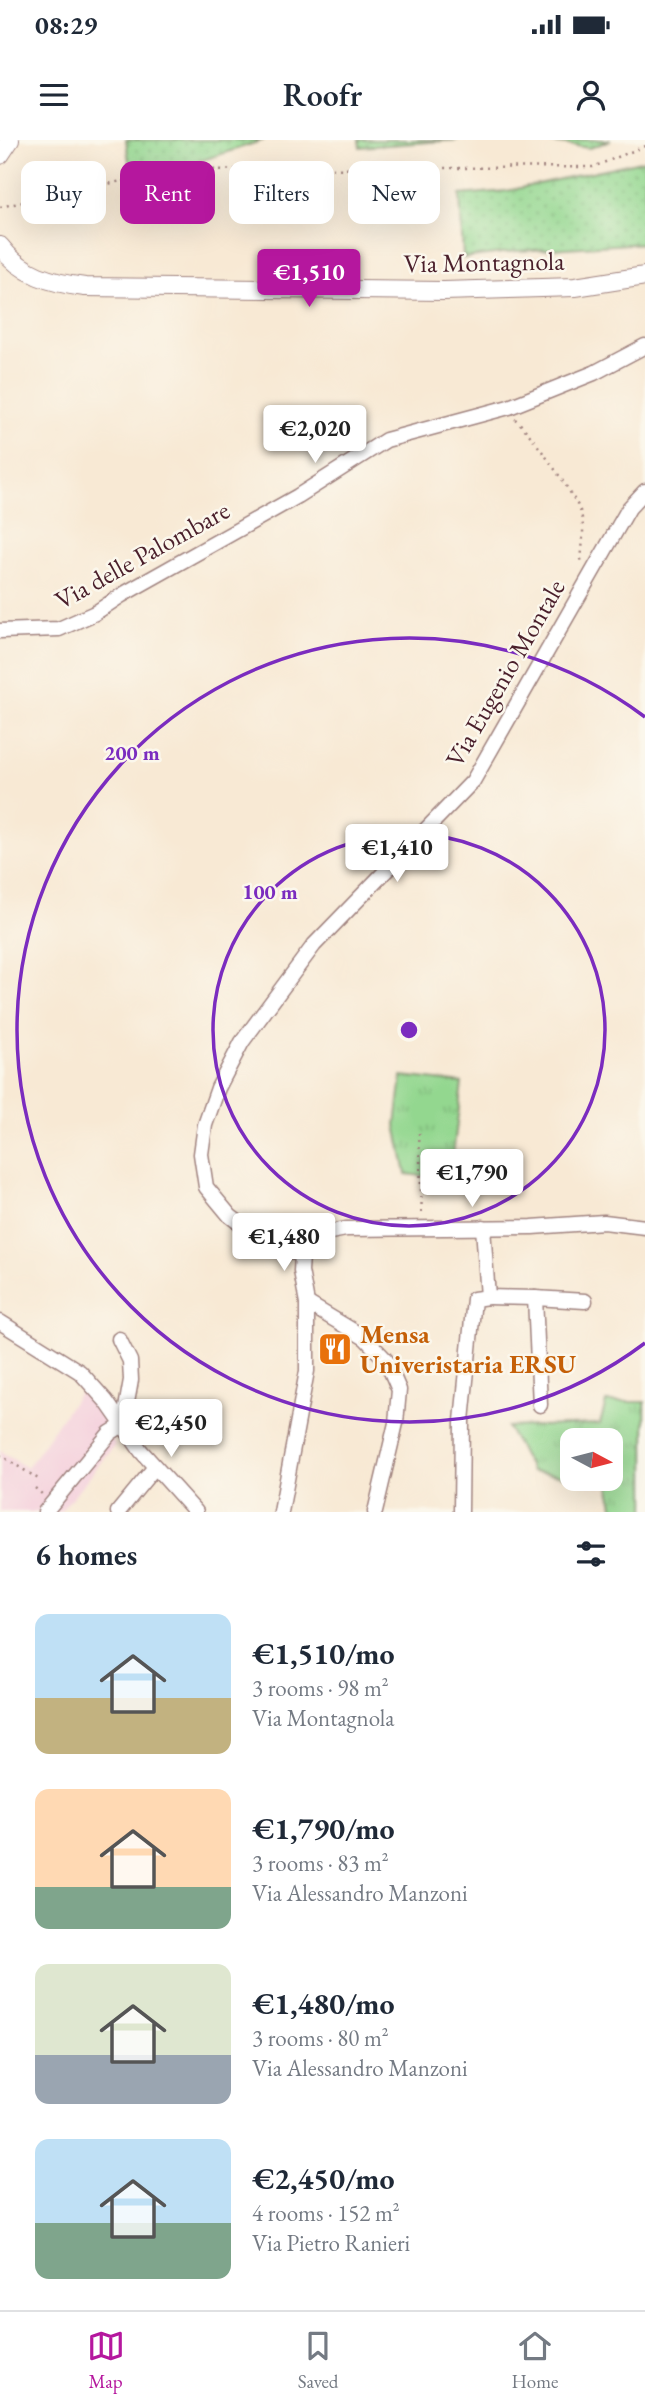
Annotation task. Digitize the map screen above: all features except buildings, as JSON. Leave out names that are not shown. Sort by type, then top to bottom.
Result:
[{"type":"main road","points":[[0,155],[10,140]]},
{"type":"main road","name":"Via Montagnola","points":[[0,246],[16,263],[31,273],[53,283],[85,287],[444,291],[575,286],[645,276]]},
{"type":"street","name":"Via delle Palombare","points":[[0,631],[59,629],[95,613],[122,595],[298,496],[386,440],[509,407],[594,373],[645,346]]},
{"type":"street","name":"Via Eugenio Montale","points":[[302,1256],[254,1234],[230,1216],[206,1187],[201,1154],[205,1125],[218,1088],[242,1042],[314,945],[472,781],[629,508],[645,491]]},
{"type":"street","points":[[281,1512],[307,1371],[307,1303],[301,1271],[302,1256],[312,1240],[325,1233],[346,1229],[604,1222],[645,1227]]},
{"type":"street","points":[[483,1227],[488,1297]]},
{"type":"street","points":[[461,1512],[462,1422],[474,1299],[488,1297],[585,1301]]},
{"type":"street","points":[[536,1298],[540,1405]]},
{"type":"street","points":[[307,1303],[365,1338],[386,1360],[399,1390],[396,1423],[375,1512]]},
{"type":"street","points":[[0,1322],[80,1372],[106,1401],[118,1427],[196,1512]]},
{"type":"street","points":[[46,1512],[118,1427],[131,1380],[130,1361],[119,1339]]},
{"type":"street","points":[[118,1512],[155,1467]]},
{"type":"path","points":[[0,207],[173,170],[593,167],[645,146]]},
{"type":"path","points":[[509,407],[514,419],[531,437],[580,509],[583,525],[581,566]]},
{"type":"path","points":[[419,1133],[422,1227]]},
{"type":"path","points":[[0,1455],[40,1480]]},
{"type":"path","points":[[35,1488],[42,1493]]},
{"type":"shaded area","points":[[81,1390],[100,1412],[115,1445],[60,1512],[0,1512],[0,1451],[27,1468]]},
{"type":"green space","points":[[126,140],[264,140],[200,161],[129,161]]},
{"type":"green space","points":[[359,140],[458,140],[360,147]]},
{"type":"green space","points":[[531,140],[611,140],[590,148]]},
{"type":"green space","points":[[645,160],[645,243],[517,251],[463,258],[460,195],[507,191]]},
{"type":"green space","points":[[402,1076],[462,1083],[450,1179],[406,1174],[396,1125]]},
{"type":"green space","points":[[606,1402],[645,1402],[645,1512],[614,1512],[610,1491],[623,1491],[623,1428],[560,1428],[560,1475],[532,1471],[507,1427],[600,1424]]},
{"type":"place","name":"Mensa Univeristaria ERSU","points":[[335,1349]]}]
